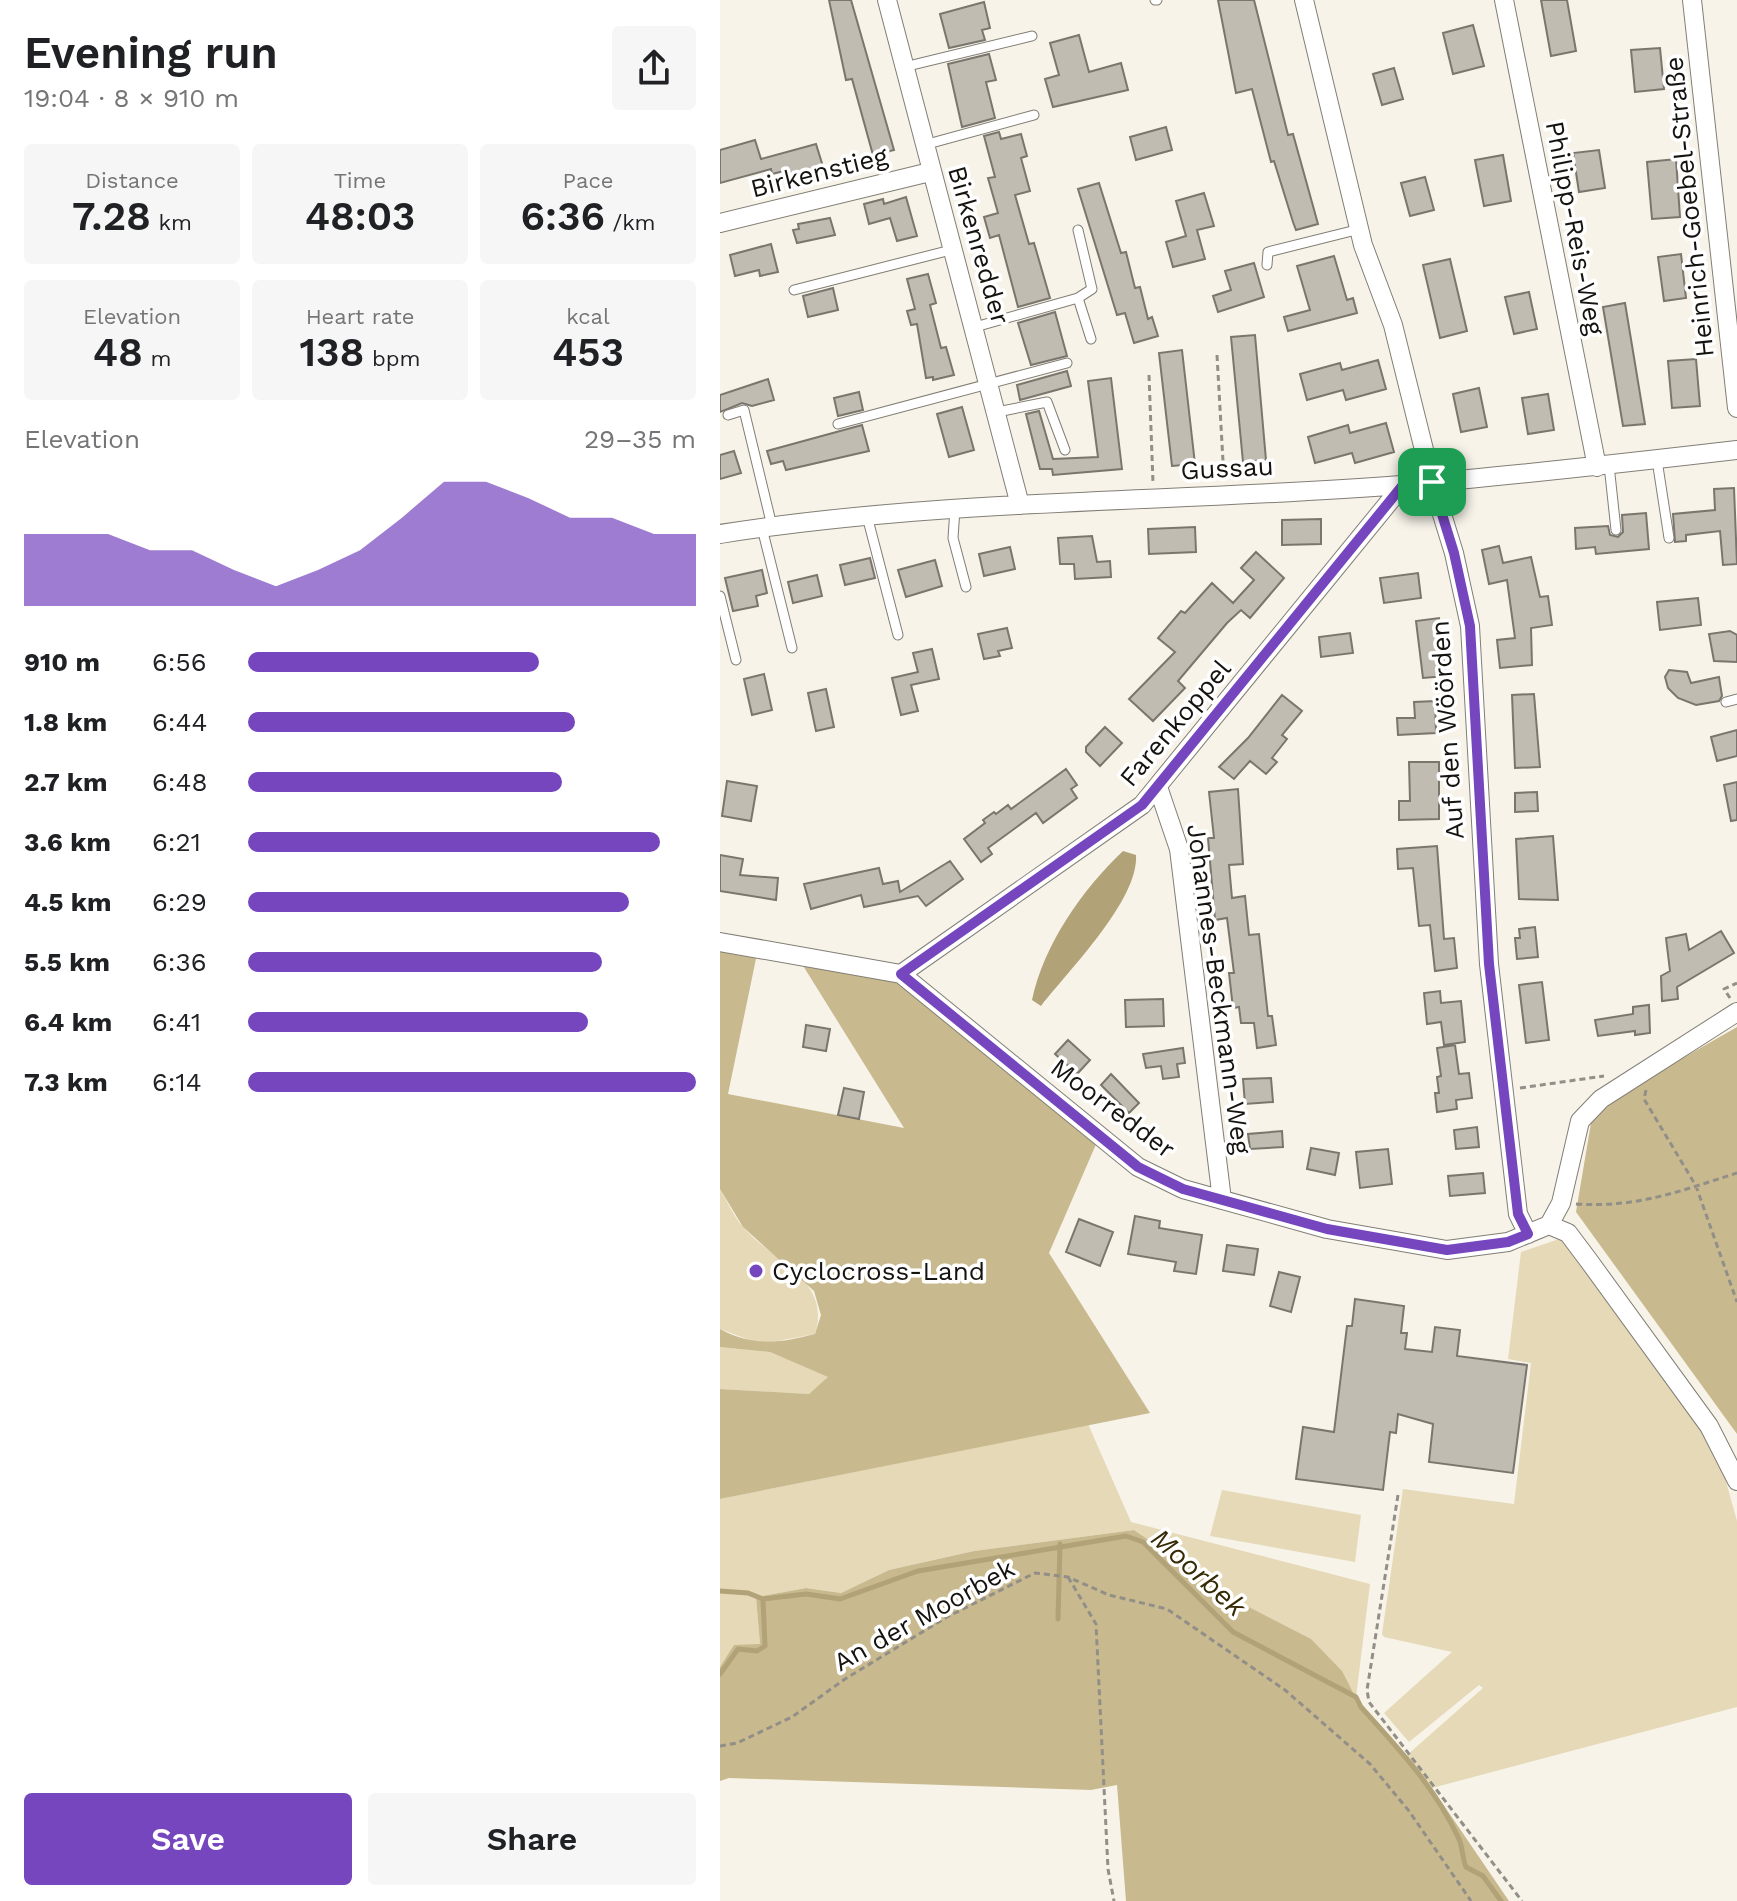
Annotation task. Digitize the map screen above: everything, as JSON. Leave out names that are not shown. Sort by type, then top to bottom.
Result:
[{"type":"street","name":"Birkenredder","points":[[887,0],[1020,505]]},
{"type":"street","name":"Auf den Wöörden","points":[[1304,0],[1360,229],[1393,325],[1432,482],[1454,553],[1470,626],[1482,879],[1502,1090],[1518,1214],[1528,1234]]},
{"type":"street","name":"Philipp-Reis-Weg","points":[[1504,0],[1603,466]]},
{"type":"street","name":"Heinrich-Goebel-Straße","points":[[1692,0],[1737,408]]},
{"type":"street","name":"Birkenstieg","points":[[720,223],[930,172]]},
{"type":"street","name":"Gussau","points":[[720,534],[955,509],[1403,485],[1737,450]]},
{"type":"street","name":"Farenkoppel","points":[[901,974],[1142,805],[1403,485]]},
{"type":"street","name":"Johannes-Beckmann-Weg","points":[[1158,787],[1179,849],[1222,1200]]},
{"type":"street","name":"Moorredder","points":[[720,942],[901,974],[1138,1167],[1183,1189],[1327,1229],[1447,1250],[1508,1242],[1549,1225]]},
{"type":"street","points":[[1737,1010],[1601,1099],[1580,1121],[1561,1203],[1549,1225],[1568,1233],[1589,1261],[1709,1426],[1737,1481]]},
{"type":"lane","points":[[904,67],[1032,36]]},
{"type":"lane","points":[[924,145],[1034,115]]},
{"type":"lane","points":[[1267,265],[1268,252],[1360,229]]},
{"type":"lane","points":[[975,327],[1078,298],[1092,289],[1078,230]]},
{"type":"lane","points":[[794,290],[951,250]]},
{"type":"lane","points":[[1078,298],[1091,339]]},
{"type":"lane","points":[[838,424],[1067,363]]},
{"type":"lane","points":[[997,412],[1047,402],[1065,450]]},
{"type":"lane","points":[[728,415],[744,410],[792,648]]},
{"type":"lane","points":[[1657,460],[1669,538]]},
{"type":"lane","points":[[1603,466],[1616,530]]},
{"type":"lane","points":[[955,509],[953,538],[966,587]]},
{"type":"lane","points":[[867,516],[898,635]]},
{"type":"lane","points":[[720,596],[736,660]]},
{"type":"lane","points":[[1726,702],[1737,699]]},
{"type":"path","points":[[1217,355],[1225,494]]},
{"type":"path","points":[[1149,375],[1154,498]]},
{"type":"path","points":[[1737,983],[1724,989],[1737,1010]]},
{"type":"path","points":[[1655,1063],[1644,1099],[1696,1186],[1737,1302]]},
{"type":"path","points":[[1502,1090],[1612,1075]]},
{"type":"path","points":[[1561,1203],[1606,1206],[1671,1196],[1737,1173]]},
{"type":"path","points":[[1398,1495],[1367,1690],[1369,1702],[1522,1901]]},
{"type":"path","name":"An der Moorbek","points":[[720,1746],[737,1743],[792,1717],[845,1679],[947,1617],[1035,1573],[1068,1577]]},
{"type":"path","points":[[1068,1577],[1096,1624],[1108,1869],[1114,1901]]},
{"type":"path","points":[[1068,1577],[1109,1595],[1167,1609],[1285,1690],[1370,1764],[1409,1811],[1471,1901]]},
{"type":"shaded area","points":[[1123,851],[1136,855],[1134,873],[1126,893],[1100,934],[1041,1006],[1032,1000],[1055,939],[1079,901]]},
{"type":"shaded area","points":[[720,942],[758,949],[728,1094],[904,1128],[797,956],[901,974],[1100,1135],[1049,1253],[1150,1413],[720,1499],[720,1389],[809,1394],[828,1377],[770,1352],[720,1347],[720,1329],[755,1341],[790,1340],[815,1334],[821,1315],[814,1291],[743,1227],[720,1189]]},
{"type":"shaded area","points":[[1737,1027],[1737,1434],[1576,1212],[1592,1117],[1662,1070]]},
{"type":"shaded area","name":"Cyclocross-Land","points":[[720,1189],[743,1227],[808,1286],[818,1315],[815,1334],[760,1344],[720,1329]]},
{"type":"shaded area","points":[[1562,1238],[1660,1366],[1720,1460],[1737,1521],[1737,1707],[1432,1788],[1406,1756],[1483,1688],[1479,1685],[1409,1742],[1384,1713],[1452,1652],[1384,1637],[1382,1634],[1403,1489],[1514,1504],[1531,1363],[1508,1359],[1521,1252]]},
{"type":"shaded area","points":[[720,1347],[770,1352],[829,1377],[809,1394],[720,1389]]},
{"type":"shaded area","points":[[1088,1424],[1131,1522],[1370,1584],[1356,1697],[1332,1662],[1307,1640],[1243,1604],[1134,1530],[974,1551],[889,1570],[841,1593],[806,1588],[756,1597],[760,1644],[720,1666],[720,1499]]},
{"type":"shaded area","points":[[1222,1490],[1361,1515],[1355,1562],[1210,1536]]},
{"type":"shaded area","points":[[1134,1530],[1243,1604],[1311,1639],[1342,1671],[1358,1702],[1432,1788],[1509,1901],[1126,1901],[1117,1785],[1091,1790],[729,1778],[720,1781],[720,1667],[734,1645],[760,1644],[756,1597],[806,1588],[841,1593],[889,1570],[974,1551]]},
{"type":"building","points":[[829,0],[851,0],[894,150],[873,155],[852,79],[846,80]]},
{"type":"building","points":[[1218,0],[1254,0],[1288,135],[1293,134],[1318,224],[1296,230],[1274,161],[1271,162],[1252,89],[1236,93]]},
{"type":"building","points":[[1541,0],[1567,0],[1576,51],[1551,56]]},
{"type":"building","points":[[984,2],[990,28],[982,30],[985,40],[949,48],[940,14]]},
{"type":"building","points":[[1473,25],[1484,66],[1453,74],[1443,33]]},
{"type":"building","points":[[1079,35],[1089,72],[1121,63],[1128,90],[1053,107],[1045,79],[1059,75],[1050,43]]},
{"type":"building","points":[[1660,48],[1664,89],[1635,92],[1631,50]]},
{"type":"building","points":[[989,54],[996,80],[986,82],[995,118],[962,127],[948,64]]},
{"type":"building","points":[[1394,68],[1403,99],[1382,105],[1373,74]]},
{"type":"building","points":[[1166,127],[1172,150],[1136,160],[1130,137]]},
{"type":"building","points":[[999,132],[1001,139],[1021,134],[1027,156],[1021,158],[1030,191],[1015,195],[1029,244],[1034,243],[1050,298],[1018,307],[999,235],[990,238],[984,217],[998,213],[988,178],[995,177],[984,136]]},
{"type":"building","points":[[755,140],[761,159],[816,144],[825,173],[792,182],[788,170],[772,174],[771,169],[720,183],[720,150]]},
{"type":"building","points":[[1599,150],[1605,188],[1579,192],[1573,153]]},
{"type":"building","points":[[1503,155],[1511,201],[1484,206],[1475,160]]},
{"type":"building","points":[[1676,159],[1680,217],[1652,219],[1647,162]]},
{"type":"building","points":[[1425,177],[1434,210],[1410,216],[1401,183]]},
{"type":"building","points":[[1099,183],[1121,253],[1126,252],[1135,288],[1140,287],[1148,319],[1152,317],[1158,336],[1134,343],[1125,313],[1117,315],[1078,189]]},
{"type":"building","points":[[1204,193],[1214,226],[1197,230],[1205,259],[1173,267],[1166,242],[1186,236],[1176,201]]},
{"type":"building","points":[[906,197],[917,236],[897,241],[890,218],[869,224],[864,204],[883,199],[884,204]]},
{"type":"building","points":[[830,218],[835,235],[797,243],[793,230],[799,229],[798,224]]},
{"type":"building","points":[[771,244],[778,272],[760,276],[759,270],[735,276],[730,255]]},
{"type":"building","points":[[1681,254],[1686,298],[1664,301],[1658,257]]},
{"type":"building","points":[[1334,256],[1347,300],[1353,298],[1357,313],[1288,331],[1284,317],[1310,310],[1297,266]]},
{"type":"building","points":[[1450,259],[1467,331],[1440,338],[1423,265]]},
{"type":"building","points":[[1254,263],[1264,297],[1218,312],[1213,296],[1231,290],[1225,271]]},
{"type":"building","points":[[928,274],[936,303],[930,305],[941,348],[946,347],[954,375],[933,380],[933,377],[926,378],[917,324],[911,325],[907,311],[915,309],[907,279]]},
{"type":"building","points":[[833,288],[838,310],[808,317],[803,296]]},
{"type":"building","points":[[1529,292],[1537,329],[1514,334],[1505,297]]},
{"type":"building","points":[[1625,303],[1645,424],[1623,426],[1603,307]]},
{"type":"building","points":[[1055,312],[1067,356],[1031,365],[1018,323]]},
{"type":"building","points":[[1255,335],[1266,460],[1243,462],[1231,337]]},
{"type":"building","points":[[1182,350],[1195,464],[1172,466],[1159,353]]},
{"type":"building","points":[[1696,359],[1700,406],[1672,408],[1668,361]]},
{"type":"building","points":[[1378,360],[1386,389],[1346,400],[1343,390],[1307,400],[1300,374],[1340,363],[1342,370]]},
{"type":"building","points":[[1067,371],[1071,386],[1020,400],[1017,385]]},
{"type":"building","points":[[1111,378],[1122,469],[1053,475],[1052,469],[1040,469],[1026,414],[1039,411],[1053,459],[1098,457],[1088,381]]},
{"type":"building","points":[[768,379],[774,400],[752,406],[742,403],[720,412],[720,395]]},
{"type":"building","points":[[1479,388],[1487,427],[1461,432],[1453,394]]},
{"type":"building","points":[[859,392],[863,410],[838,416],[834,398]]},
{"type":"building","points":[[1548,394],[1554,430],[1528,434],[1522,398]]},
{"type":"building","points":[[962,407],[974,450],[949,457],[937,414]]},
{"type":"building","points":[[1386,423],[1394,452],[1355,463],[1352,453],[1315,463],[1308,437],[1348,425],[1350,433]]},
{"type":"building","points":[[862,425],[869,451],[786,470],[783,461],[771,464],[767,451]]},
{"type":"building","points":[[734,451],[741,473],[720,479],[720,455]]},
{"type":"building","points":[[1734,488],[1737,564],[1723,565],[1720,531],[1686,535],[1686,541],[1675,542],[1673,514],[1715,510],[1714,489]]},
{"type":"building","points":[[1646,513],[1649,549],[1596,554],[1595,547],[1576,549],[1575,528],[1608,526],[1610,535],[1618,537],[1623,532],[1622,515]]},
{"type":"building","points":[[1321,519],[1321,544],[1282,545],[1282,520]]},
{"type":"building","points":[[1195,527],[1196,552],[1149,554],[1148,529]]},
{"type":"building","points":[[1092,536],[1097,562],[1110,561],[1111,577],[1075,579],[1074,564],[1060,564],[1058,538]]},
{"type":"building","points":[[1499,546],[1503,563],[1531,557],[1540,597],[1548,596],[1552,625],[1531,628],[1532,665],[1500,668],[1497,640],[1515,638],[1507,580],[1489,584],[1482,550]]},
{"type":"building","points":[[1010,547],[1015,569],[984,576],[979,554]]},
{"type":"building","points":[[1256,552],[1284,578],[1250,618],[1241,610],[1227,623],[1178,681],[1185,688],[1153,721],[1129,699],[1175,652],[1158,638],[1181,611],[1185,613],[1212,583],[1233,603],[1254,580],[1241,568]]},
{"type":"building","points":[[870,558],[875,578],[845,585],[840,565]]},
{"type":"building","points":[[935,560],[942,586],[906,597],[898,570]]},
{"type":"building","points":[[762,570],[767,593],[756,596],[758,606],[733,611],[725,578]]},
{"type":"building","points":[[1418,573],[1421,598],[1384,603],[1380,578]]},
{"type":"building","points":[[817,575],[822,596],[793,603],[788,582]]},
{"type":"building","points":[[1698,598],[1701,625],[1660,630],[1657,602]]},
{"type":"building","points":[[1439,618],[1446,676],[1423,678],[1416,621]]},
{"type":"building","points":[[1007,628],[1012,648],[998,651],[1000,656],[984,659],[978,634]]},
{"type":"building","points":[[1730,631],[1737,635],[1737,662],[1714,661],[1709,634]]},
{"type":"building","points":[[1350,633],[1353,653],[1321,657],[1319,637]]},
{"type":"building","points":[[932,649],[939,679],[911,685],[918,711],[901,715],[892,678],[918,672],[913,653]]},
{"type":"building","points":[[1669,670],[1687,672],[1691,683],[1719,677],[1722,696],[1719,701],[1696,705],[1678,698],[1668,688],[1665,677]]},
{"type":"building","points":[[764,674],[772,710],[752,715],[744,679]]},
{"type":"building","points":[[826,689],[834,727],[816,731],[808,693]]},
{"type":"building","points":[[1534,694],[1540,767],[1515,768],[1512,695]]},
{"type":"building","points":[[1282,695],[1302,711],[1282,735],[1287,739],[1272,758],[1277,762],[1266,774],[1250,761],[1234,779],[1219,767],[1248,738]]},
{"type":"building","points":[[1435,701],[1436,733],[1398,735],[1397,718],[1415,718],[1414,702]]},
{"type":"building","points":[[1105,727],[1122,743],[1100,766],[1086,752],[1086,747]]},
{"type":"building","points":[[1737,730],[1737,756],[1717,761],[1711,737]]},
{"type":"building","points":[[1409,762],[1439,762],[1439,819],[1399,820],[1399,801],[1410,801]]},
{"type":"building","points":[[1066,769],[1077,785],[1071,789],[1077,798],[1043,823],[1036,813],[988,848],[992,854],[981,862],[964,839],[994,812],[996,814],[1008,805],[1011,809]]},
{"type":"building","points":[[727,781],[757,786],[751,821],[722,816]]},
{"type":"building","points":[[1737,782],[1737,820],[1731,821],[1724,785]]},
{"type":"building","points":[[1238,789],[1243,864],[1229,865],[1232,898],[1245,896],[1249,935],[1259,934],[1268,1016],[1272,1016],[1276,1045],[1257,1048],[1254,1023],[1241,1023],[1239,1007],[1233,1008],[1229,973],[1234,973],[1227,918],[1215,920],[1208,838],[1214,838],[1209,792]]},
{"type":"building","points":[[1537,792],[1538,811],[1515,812],[1515,793]]},
{"type":"building","points":[[1553,836],[1558,900],[1519,899],[1516,839]]},
{"type":"building","points":[[1437,846],[1444,939],[1454,938],[1457,968],[1435,971],[1430,925],[1419,926],[1413,868],[1398,869],[1397,849]]},
{"type":"building","points":[[720,855],[743,859],[740,875],[778,878],[776,900],[720,891]]},
{"type":"building","points":[[950,861],[963,879],[926,906],[918,896],[864,907],[861,895],[811,909],[804,884],[879,868],[883,884],[898,881],[900,892]]},
{"type":"building","points":[[1535,927],[1538,957],[1517,959],[1515,938],[1520,938],[1519,929]]},
{"type":"building","points":[[1721,931],[1734,953],[1677,987],[1678,999],[1662,1001],[1661,976],[1670,971],[1666,938],[1686,934],[1689,950]]},
{"type":"building","points":[[1542,982],[1549,1040],[1526,1043],[1519,985]]},
{"type":"building","points":[[1440,991],[1441,1003],[1461,1001],[1465,1042],[1444,1045],[1441,1022],[1427,1024],[1424,993]]},
{"type":"building","points":[[1163,999],[1164,1026],[1126,1027],[1125,1000]]},
{"type":"building","points":[[1649,1005],[1650,1033],[1635,1035],[1635,1031],[1598,1036],[1595,1020],[1633,1014],[1633,1007]]},
{"type":"building","points":[[806,1025],[830,1029],[826,1051],[803,1047]]},
{"type":"building","points":[[1068,1040],[1090,1060],[1077,1074],[1055,1054]]},
{"type":"building","points":[[1455,1045],[1459,1074],[1469,1073],[1472,1098],[1456,1100],[1457,1109],[1437,1112],[1435,1093],[1439,1093],[1437,1077],[1441,1076],[1437,1048]]},
{"type":"building","points":[[1183,1048],[1185,1063],[1177,1064],[1179,1077],[1163,1079],[1161,1066],[1146,1068],[1143,1054]]},
{"type":"building","points":[[1111,1074],[1139,1103],[1129,1113],[1101,1085]]},
{"type":"building","points":[[1271,1078],[1273,1102],[1245,1104],[1243,1079]]},
{"type":"building","points":[[844,1088],[864,1092],[859,1119],[838,1115]]},
{"type":"building","points":[[1477,1127],[1479,1147],[1456,1149],[1454,1130]]},
{"type":"building","points":[[1282,1131],[1283,1147],[1250,1149],[1248,1134]]},
{"type":"building","points":[[1311,1148],[1339,1153],[1335,1175],[1307,1169]]},
{"type":"building","points":[[1388,1149],[1392,1184],[1360,1188],[1356,1152]]},
{"type":"building","points":[[1483,1173],[1485,1193],[1450,1196],[1448,1176]]},
{"type":"building","points":[[1135,1216],[1160,1221],[1159,1228],[1202,1235],[1196,1274],[1174,1271],[1176,1262],[1128,1254]]},
{"type":"building","points":[[1079,1219],[1113,1232],[1100,1266],[1066,1252]]},
{"type":"building","points":[[1227,1245],[1258,1249],[1254,1275],[1223,1271]]},
{"type":"building","points":[[1279,1272],[1300,1277],[1291,1312],[1270,1306]]},
{"type":"building","points":[[1355,1299],[1404,1306],[1401,1333],[1407,1333],[1405,1349],[1432,1352],[1435,1327],[1460,1330],[1457,1356],[1527,1365],[1513,1473],[1429,1462],[1433,1424],[1398,1414],[1396,1433],[1390,1432],[1383,1490],[1296,1479],[1303,1427],[1334,1432],[1347,1326],[1352,1326]]},
{"type":"waterway","name":"Moorbek","points":[[720,1674],[738,1649],[757,1651],[765,1646],[763,1599],[806,1594],[840,1599],[918,1571],[1126,1536],[1143,1542],[1233,1632],[1356,1697],[1438,1801],[1460,1841],[1466,1867],[1483,1876],[1501,1901]]},
{"type":"waterway","points":[[1058,1619],[1060,1544]]},
{"type":"waterway","points":[[720,1591],[748,1593],[763,1599]]},
{"type":"place","name":"Cyclocross-Land","points":[[756,1271]]},
{"type":"route","points":[[1432,482],[1454,553],[1470,626],[1489,964],[1518,1214],[1528,1234],[1508,1242],[1447,1250],[1327,1229],[1183,1189],[1138,1167],[901,974],[1142,805],[1403,485],[1432,482]]}]
